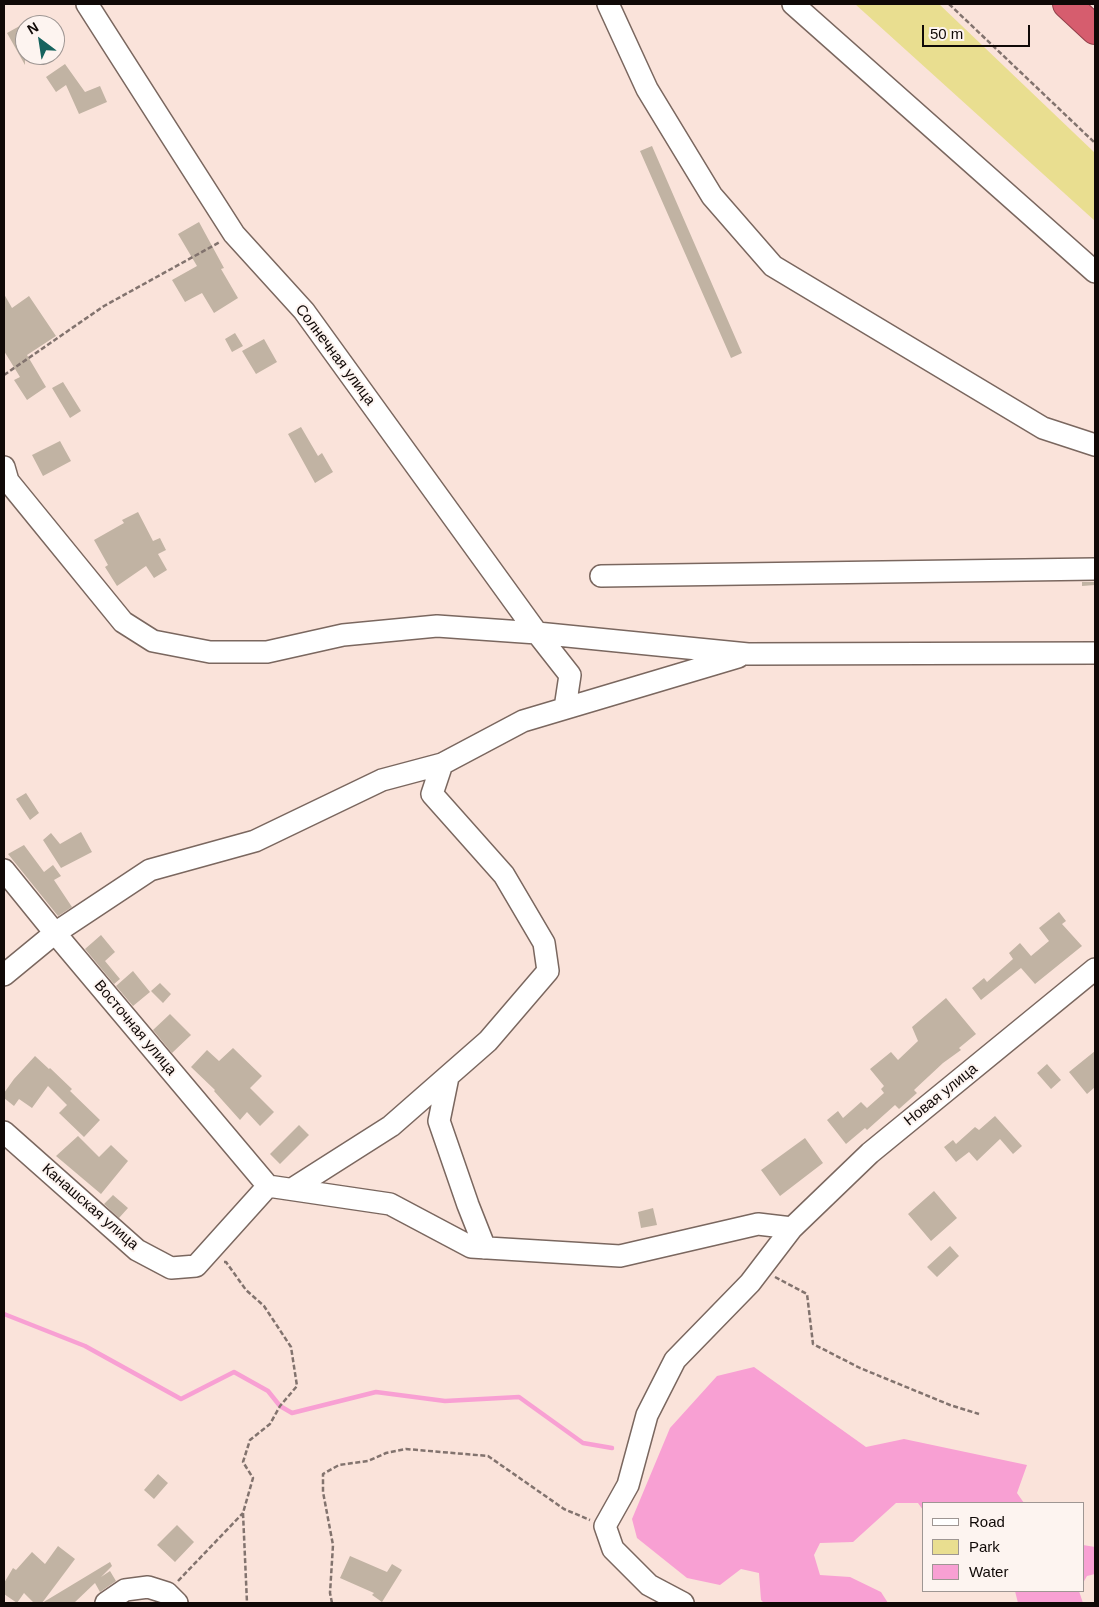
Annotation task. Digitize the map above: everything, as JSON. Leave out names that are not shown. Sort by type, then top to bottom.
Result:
[{"type":"highway","points":[[1067,4],[1095,30]]},
{"type":"street","name":"Солнечная улица","points":[[87,4],[234,234],[304,311],[537,633],[570,675],[564,708]]},
{"type":"street","points":[[608,4],[648,89],[712,196],[774,266],[1043,428],[1095,445]]},
{"type":"street","points":[[793,4],[1095,272]]},
{"type":"street","points":[[5,475],[123,622],[153,640],[210,652],[267,652],[343,635],[437,626],[537,633],[748,654],[1095,653]]},
{"type":"street","points":[[601,576],[1095,569]]},
{"type":"street","points":[[4,975],[55,933],[150,870],[255,841],[382,780],[442,764],[523,721],[748,654]]},
{"type":"street","points":[[292,1189],[391,1126],[488,1041],[548,971],[544,943],[504,875],[432,794],[442,764]]},
{"type":"street","name":"Восточная улица","points":[[4,870],[268,1186]]},
{"type":"street","name":"Новая улица","points":[[605,1526],[628,1485],[647,1415],[675,1360],[750,1283],[792,1228],[870,1153],[1095,969]]},
{"type":"street","points":[[448,1077],[439,1121],[485,1248]]},
{"type":"street","name":"Канашская улица","points":[[4,1132],[138,1250],[171,1268],[196,1266]]},
{"type":"street","points":[[196,1266],[268,1186],[390,1204],[470,1247],[620,1256],[758,1224],[792,1228]]},
{"type":"street","points":[[605,1526],[613,1550],[649,1584],[683,1603]]},
{"type":"street","points":[[106,1603],[125,1590],[148,1587],[172,1598]]},
{"type":"path","points":[[949,4],[1095,143]]},
{"type":"path","points":[[4,375],[104,306],[234,234]]},
{"type":"path","points":[[196,1266],[226,1262],[246,1290],[264,1306],[291,1348],[297,1386],[280,1406],[270,1424],[250,1440],[243,1462],[253,1478],[243,1513],[247,1603]]},
{"type":"path","points":[[761,1269],[807,1294],[813,1344],[860,1368],[950,1406],[979,1414]]},
{"type":"path","points":[[332,1603],[330,1593],[332,1545],[323,1492],[323,1474],[339,1465],[368,1462],[386,1453],[406,1449],[488,1456],[564,1509],[605,1526]]},
{"type":"path","points":[[172,1598],[243,1513]]},
{"type":"green space","points":[[855,4],[939,4],[1095,153],[1095,221]]},
{"type":"water","points":[[754,1367],[866,1447],[904,1439],[1027,1465],[1017,1493],[1023,1502],[922,1502],[922,1509],[918,1503],[896,1503],[853,1542],[820,1543],[814,1555],[820,1575],[850,1577],[881,1592],[888,1603],[764,1603],[761,1600],[759,1573],[741,1569],[720,1585],[687,1578],[637,1538],[632,1519],[670,1428],[717,1376]]},
{"type":"water","points":[[1084,1545],[1095,1547],[1095,1574],[1087,1576],[1084,1581]]},
{"type":"water","points":[[1015,1592],[1079,1592],[1083,1603],[1018,1603]]},
{"type":"building","points":[[15,29],[15,47],[7,33]]},
{"type":"building","points":[[65,64],[85,92],[100,86],[107,102],[79,114],[66,85],[56,92],[46,77]]},
{"type":"building","points":[[652,146],[742,353],[731,358],[640,151]]},
{"type":"building","points":[[199,222],[224,268],[221,269],[238,298],[214,313],[202,293],[185,302],[172,280],[197,266],[178,234]]},
{"type":"building","points":[[4,294],[12,308],[29,296],[56,336],[27,355],[46,387],[27,400],[14,380],[20,377],[4,351]]},
{"type":"building","points":[[235,333],[243,346],[232,352],[225,339]]},
{"type":"building","points":[[264,339],[277,362],[256,374],[242,351]]},
{"type":"building","points":[[63,382],[81,411],[70,418],[52,388]]},
{"type":"building","points":[[301,427],[318,456],[322,453],[333,472],[315,483],[288,434]]},
{"type":"building","points":[[60,441],[71,461],[43,476],[32,455]]},
{"type":"building","points":[[138,512],[153,541],[160,538],[166,550],[158,554],[167,570],[154,578],[146,566],[117,586],[105,567],[108,565],[94,540],[124,523],[122,520]]},
{"type":"building","points":[[1082,582],[1095,582],[1095,585],[1082,586]]},
{"type":"building","points":[[26,793],[39,813],[30,820],[16,799]]},
{"type":"building","points":[[81,832],[92,852],[61,868],[43,840],[51,833],[60,844]]},
{"type":"building","points":[[24,845],[44,872],[53,865],[61,876],[54,880],[72,907],[58,916],[8,854]]},
{"type":"building","points":[[1059,912],[1066,921],[1062,924],[1082,946],[1035,984],[1021,968],[981,1000],[972,988],[984,978],[987,982],[1013,959],[1009,953],[1020,943],[1031,956],[1049,941],[1039,928]]},
{"type":"building","points":[[101,935],[115,952],[105,961],[120,979],[114,984],[85,949]]},
{"type":"building","points":[[133,971],[150,992],[133,1006],[116,986]]},
{"type":"building","points":[[160,983],[171,994],[163,1003],[151,991]]},
{"type":"building","points":[[946,998],[976,1034],[959,1048],[961,1050],[943,1063],[914,1090],[917,1093],[899,1109],[895,1105],[867,1130],[865,1128],[846,1144],[827,1120],[838,1111],[843,1118],[861,1102],[867,1108],[884,1093],[881,1089],[884,1086],[870,1069],[891,1052],[898,1060],[918,1041],[912,1027]]},
{"type":"building","points":[[170,1014],[191,1035],[172,1053],[153,1030]]},
{"type":"building","points":[[233,1048],[262,1076],[250,1088],[274,1112],[260,1126],[247,1112],[240,1120],[215,1090],[191,1067],[207,1050],[219,1061]]},
{"type":"building","points":[[1095,1051],[1095,1087],[1087,1094],[1069,1072]]},
{"type":"building","points":[[35,1056],[72,1089],[70,1091],[100,1120],[84,1137],[59,1113],[67,1105],[48,1086],[32,1108],[19,1099],[14,1106],[4,1098],[4,1093],[14,1079]]},
{"type":"building","points":[[1047,1064],[1061,1080],[1051,1089],[1037,1073]]},
{"type":"building","points":[[995,1116],[1022,1146],[1013,1154],[1000,1139],[977,1161],[969,1152],[956,1162],[944,1147],[953,1140],[956,1144],[975,1127],[979,1130]]},
{"type":"building","points":[[299,1125],[309,1135],[280,1164],[270,1154]]},
{"type":"building","points":[[78,1136],[99,1157],[111,1145],[128,1161],[101,1194],[56,1156]]},
{"type":"building","points":[[805,1138],[823,1163],[780,1196],[761,1170]]},
{"type":"building","points":[[934,1191],[957,1218],[931,1241],[908,1214]]},
{"type":"building","points":[[113,1195],[128,1208],[119,1218],[104,1204]]},
{"type":"building","points":[[653,1208],[657,1225],[641,1228],[638,1212]]},
{"type":"building","points":[[950,1246],[959,1256],[937,1277],[927,1267]]},
{"type":"building","points":[[158,1474],[168,1483],[154,1499],[144,1490]]},
{"type":"building","points":[[177,1525],[194,1542],[175,1562],[157,1545]]},
{"type":"building","points":[[58,1546],[75,1559],[42,1603],[34,1603],[24,1593],[17,1603],[4,1594],[4,1583],[13,1568],[16,1570],[32,1552],[45,1564]]},
{"type":"building","points":[[350,1556],[387,1572],[392,1564],[402,1570],[382,1602],[372,1595],[374,1593],[340,1578]]},
{"type":"building","points":[[110,1562],[112,1566],[101,1577],[110,1571],[116,1581],[100,1592],[95,1583],[74,1603],[42,1603]]},
{"type":"waterway","points":[[4,1314],[85,1346],[181,1399],[234,1372],[268,1391],[280,1406],[292,1413],[376,1392],[445,1401],[519,1397],[583,1443],[612,1448]]}]
